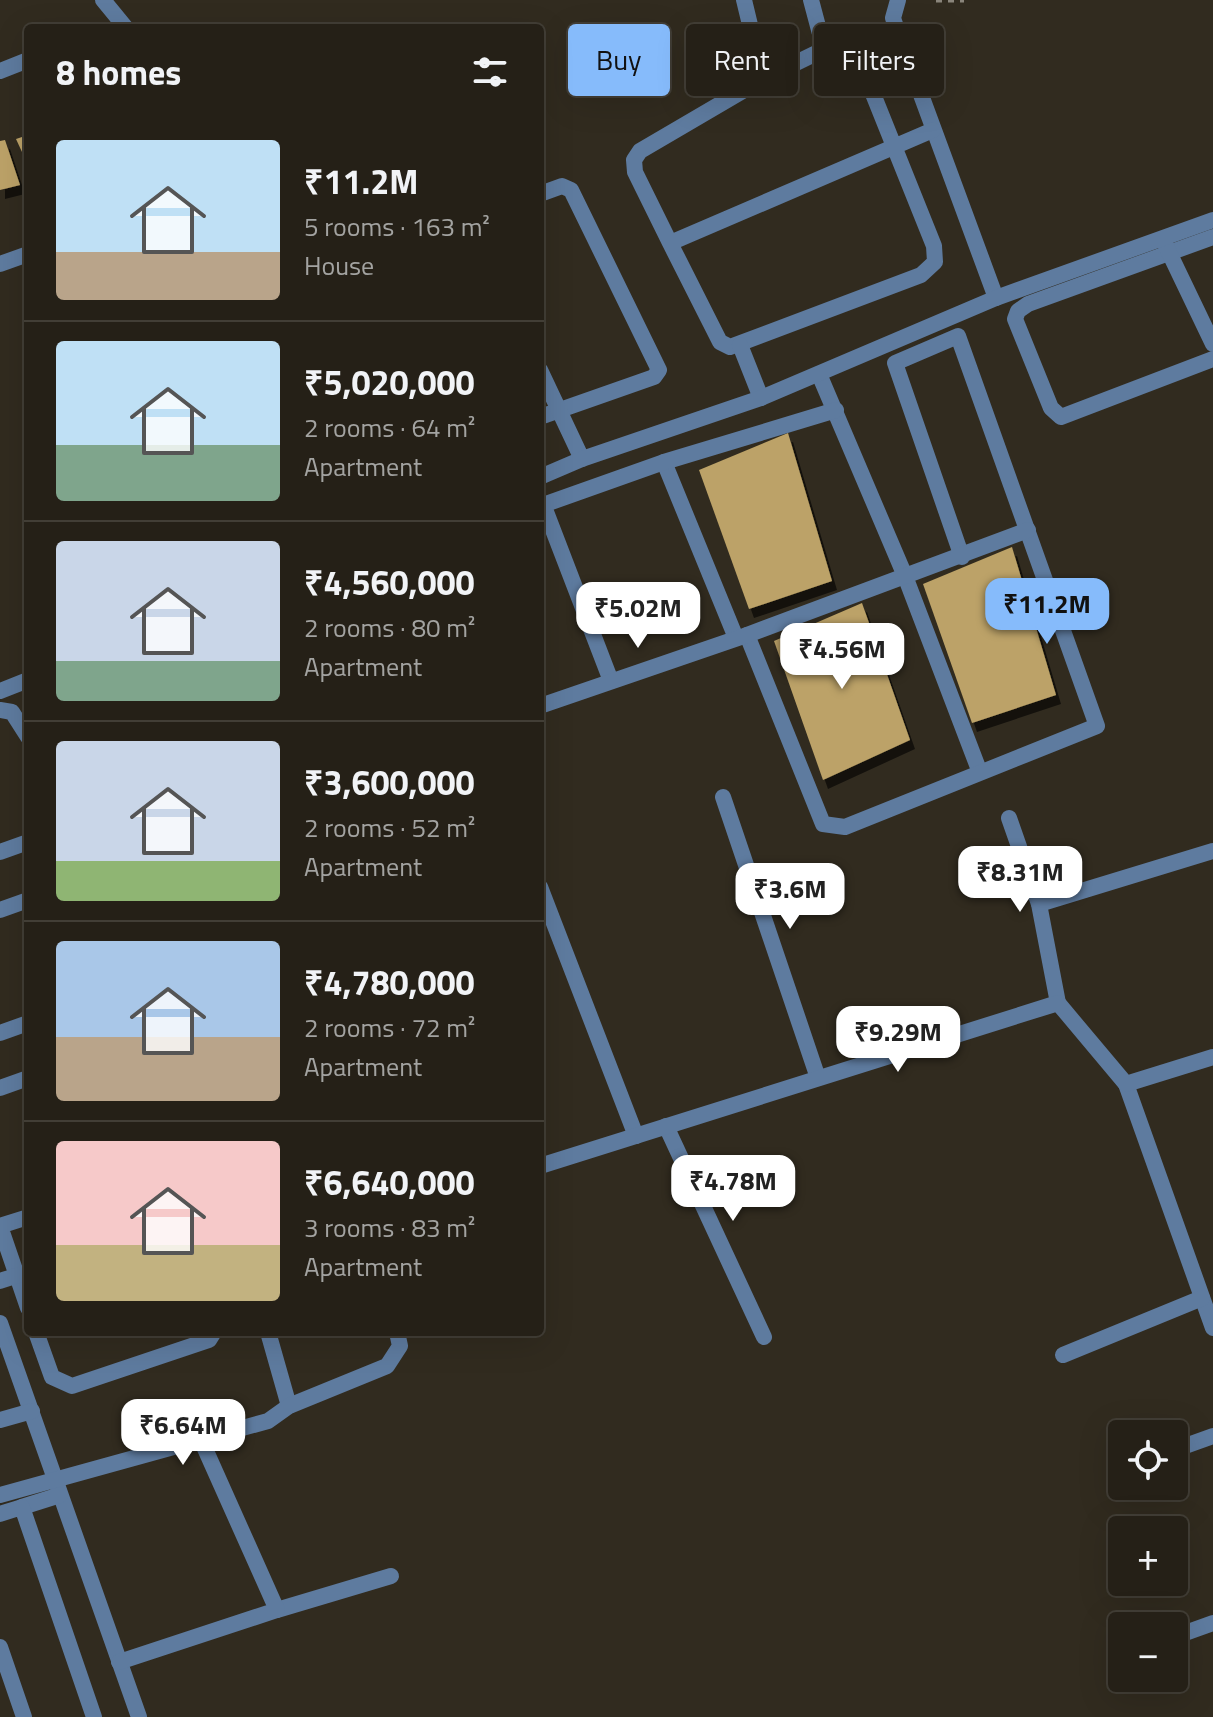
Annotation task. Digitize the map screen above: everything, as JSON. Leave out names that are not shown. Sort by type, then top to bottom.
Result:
[{"type":"street","points":[[103,0],[119,24]]},
{"type":"street","points":[[744,0],[750,24]]},
{"type":"street","points":[[811,0],[817,24]]},
{"type":"street","points":[[898,0],[893,18],[996,298]]},
{"type":"street","points":[[0,71],[24,62]]},
{"type":"street","points":[[734,96],[640,151],[634,160],[635,172],[720,342],[730,347],[921,275],[935,262],[934,246],[875,96]]},
{"type":"street","points":[[670,243],[933,130]]},
{"type":"street","points":[[544,193],[562,186],[571,190],[659,370],[654,377],[544,415]]},
{"type":"street","points":[[544,475],[582,459],[761,398],[996,298],[1213,220]]},
{"type":"street","points":[[1162,237],[1213,344]]},
{"type":"street","points":[[1213,237],[1018,311],[1015,319],[1051,408],[1061,417],[1213,359]]},
{"type":"street","points":[[0,264],[24,255]]},
{"type":"street","points":[[664,462],[823,824],[845,827],[979,770],[1097,726],[958,336],[895,363],[962,557]]},
{"type":"street","points":[[740,345],[761,398]]},
{"type":"street","points":[[819,374],[905,576],[979,770]]},
{"type":"street","points":[[544,378],[582,459]]},
{"type":"street","points":[[544,504],[664,462],[836,410]]},
{"type":"street","points":[[544,510],[611,681]]},
{"type":"street","points":[[544,705],[962,557],[1028,530]]},
{"type":"street","points":[[0,691],[24,682]]},
{"type":"street","points":[[0,710],[12,712],[24,731]]},
{"type":"street","points":[[723,797],[818,1078]]},
{"type":"street","points":[[1009,818],[1039,904],[1058,1003],[1126,1084],[1213,1328]]},
{"type":"street","points":[[0,852],[24,843]]},
{"type":"street","points":[[1039,904],[1213,851]]},
{"type":"street","points":[[544,897],[636,1136]]},
{"type":"street","points":[[0,910],[24,901]]},
{"type":"street","points":[[544,1165],[1058,1003]]},
{"type":"street","points":[[0,1033],[24,1024]]},
{"type":"street","points":[[1126,1084],[1213,1057]]},
{"type":"street","points":[[0,1088],[24,1079]]},
{"type":"street","points":[[666,1126],[764,1337]]},
{"type":"street","points":[[0,1281],[22,1274],[0,1226],[24,1218]]},
{"type":"street","points":[[1063,1355],[1202,1298]]},
{"type":"street","points":[[0,1323],[136,1716]]},
{"type":"street","points":[[37,1336],[52,1377],[72,1386],[209,1340],[212,1336]]},
{"type":"street","points":[[269,1336],[289,1406]]},
{"type":"street","points":[[0,1495],[58,1487],[268,1421],[289,1406],[387,1366],[400,1346],[398,1336]]},
{"type":"street","points":[[0,1420],[32,1411]]},
{"type":"street","points":[[1188,1445],[1213,1436]]},
{"type":"street","points":[[202,1442],[277,1610]]},
{"type":"street","points":[[0,1514],[22,1507],[58,1487]]},
{"type":"street","points":[[22,1507],[94,1717]]},
{"type":"street","points":[[119,1662],[391,1576]]},
{"type":"street","points":[[1188,1632],[1213,1623]]},
{"type":"street","points":[[0,1647],[24,1717]]},
{"type":"path","points":[[936,0],[964,0]]},
{"type":"building","points":[[24,136],[24,156],[16,139]]},
{"type":"building","points":[[5,140],[20,185],[0,190],[0,141]]},
{"type":"building","points":[[788,433],[832,581],[749,609],[699,470]]},
{"type":"building","points":[[1012,547],[1056,695],[972,723],[923,584]]},
{"type":"building","points":[[862,603],[910,740],[823,780],[774,641]]}]
